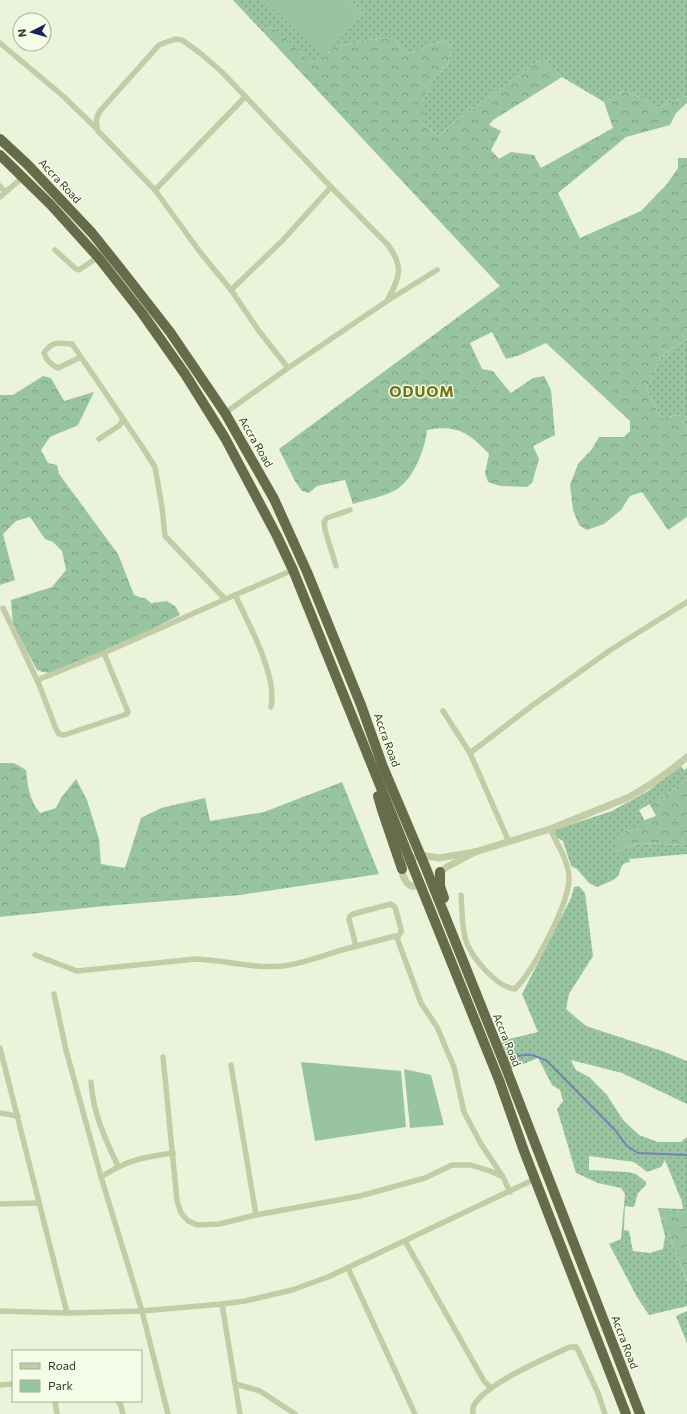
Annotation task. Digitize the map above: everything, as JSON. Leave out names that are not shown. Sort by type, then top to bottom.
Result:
[{"type":"highway","name":"Accra Road","points":[[0,139],[27,164],[92,233],[170,332],[225,413],[264,480],[292,536],[361,704],[383,767],[421,855],[458,951],[504,1063],[640,1414]]},
{"type":"highway","name":"Accra Road","points":[[0,155],[51,205],[98,257],[142,313],[200,395],[277,536],[293,570],[371,767],[499,1080],[524,1151],[626,1414]]},
{"type":"highway","points":[[371,767],[382,810],[402,869]]},
{"type":"highway","points":[[440,872],[440,886],[458,937],[458,951]]},
{"type":"street","points":[[98,131],[96,117],[100,111],[159,45],[175,39],[182,40],[222,72],[388,245],[395,254],[398,262],[399,275],[387,301]]},
{"type":"street","points":[[0,42],[62,96],[155,190],[288,368]]},
{"type":"street","points":[[155,190],[245,97]]},
{"type":"street","points":[[0,197],[23,177]]},
{"type":"street","points":[[0,186],[5,192]]},
{"type":"street","points":[[231,290],[282,241],[331,187]]},
{"type":"street","points":[[55,250],[79,270],[98,257]]},
{"type":"street","points":[[225,413],[387,301],[437,270]]},
{"type":"street","points":[[81,357],[58,368],[51,365],[46,360],[44,353],[48,346],[58,342],[72,344],[81,357],[123,418],[155,467],[165,536],[225,599]]},
{"type":"street","points":[[99,439],[120,425],[123,418]]},
{"type":"street","points":[[336,566],[324,522],[327,518],[350,510]]},
{"type":"street","points":[[38,682],[40,679],[104,653],[293,570]]},
{"type":"street","points":[[235,595],[265,662],[273,698],[271,707]]},
{"type":"street","points":[[470,753],[612,649],[687,602]]},
{"type":"street","points":[[3,608],[38,682],[59,734],[64,735],[125,716],[127,714],[128,712],[104,653]]},
{"type":"street","points":[[443,710],[470,753],[509,842]]},
{"type":"street","points":[[475,852],[440,872],[420,887],[411,886],[407,883],[403,876],[402,869],[404,864],[409,859],[421,855],[440,858],[475,852],[550,829],[638,792],[687,757]]},
{"type":"street","points":[[461,895],[466,939],[472,953],[494,979],[508,988],[515,990],[528,974],[553,928],[569,887],[569,876],[565,861],[550,829]]},
{"type":"street","points":[[356,946],[349,919],[350,916],[391,904],[395,907],[401,929],[398,938],[408,971],[421,1004],[437,1027],[454,1067],[464,1112],[481,1144],[503,1178],[510,1192]]},
{"type":"street","points":[[35,955],[77,971],[196,959],[266,967],[283,966],[304,962],[395,936],[398,938]]},
{"type":"street","points":[[54,994],[66,1050],[101,1177],[142,1311],[168,1414]]},
{"type":"street","points":[[0,1048],[67,1313]]},
{"type":"street","points":[[163,1057],[177,1201],[181,1213],[188,1221],[198,1224],[219,1224],[256,1215],[360,1196],[425,1178],[452,1165],[471,1165],[490,1171],[503,1178]]},
{"type":"street","points":[[231,1065],[256,1215]]},
{"type":"street","points":[[91,1082],[96,1115],[102,1133],[118,1166]]},
{"type":"street","points":[[0,1113],[18,1116]]},
{"type":"street","points":[[101,1177],[118,1166],[143,1157],[173,1153]]},
{"type":"street","points":[[0,1311],[67,1313],[142,1311],[245,1301],[292,1290],[348,1268],[535,1179]]},
{"type":"street","points":[[0,1204],[38,1203]]},
{"type":"street","points":[[405,1241],[484,1381],[491,1388]]},
{"type":"street","points":[[348,1268],[414,1414]]},
{"type":"street","points":[[222,1304],[240,1414]]},
{"type":"street","points":[[473,1414],[472,1409],[475,1404],[491,1388],[533,1364],[570,1347],[576,1347],[579,1352],[598,1392],[605,1414]]},
{"type":"street","points":[[0,1385],[12,1384]]},
{"type":"street","points":[[236,1384],[260,1391],[295,1414]]},
{"type":"street","points":[[56,1402],[57,1414]]},
{"type":"street","points":[[119,1402],[123,1414]]},
{"type":"green space","points":[[233,0],[264,0],[323,56],[364,13],[350,0],[687,0],[687,96],[658,108],[639,97],[624,91],[604,102],[562,77],[543,58],[453,123],[439,136],[423,124],[423,101],[432,81],[447,66],[453,49],[446,40],[427,46],[410,54],[403,52],[395,39],[378,38],[334,47],[320,61],[311,62],[275,29],[267,27],[264,33]]},
{"type":"green space","points":[[264,0],[350,0],[364,13],[323,57]]},
{"type":"green space","points":[[267,27],[275,29],[311,62],[320,61],[334,47],[378,38],[395,39],[403,52],[410,54],[427,46],[446,40],[453,49],[447,66],[432,81],[423,101],[423,124],[439,136],[453,123],[543,58],[562,77],[493,120],[489,125],[501,131],[491,150],[499,159],[511,152],[534,155],[541,168],[613,128],[604,102],[624,91],[639,97],[658,108],[687,96],[687,103],[676,113],[670,125],[626,137],[558,193],[580,238],[641,211],[667,184],[678,168],[678,158],[687,158],[687,339],[660,357],[647,390],[661,418],[680,415],[687,430],[687,517],[668,530],[642,492],[630,496],[621,510],[604,524],[587,530],[579,525],[573,510],[570,485],[578,464],[592,449],[599,437],[624,437],[630,431],[630,421],[546,343],[520,355],[506,359],[492,332],[470,343],[482,369],[493,371],[511,393],[533,378],[544,376],[551,390],[555,435],[533,446],[539,459],[532,483],[527,487],[500,486],[488,482],[485,473],[489,454],[469,436],[462,432],[454,429],[437,428],[427,430],[424,447],[417,464],[407,480],[394,491],[353,504],[345,480],[317,486],[309,493],[302,491],[295,481],[279,449],[500,286],[264,33]]},
{"type":"green space","points":[[687,339],[687,430],[680,415],[661,418],[647,390],[660,357]]},
{"type":"green space","points":[[43,376],[51,378],[64,401],[94,392],[78,425],[50,437],[41,450],[48,463],[57,465],[59,474],[118,554],[134,595],[145,598],[151,603],[167,601],[176,607],[180,615],[136,637],[50,673],[37,670],[13,625],[11,600],[52,587],[66,570],[62,551],[53,542],[45,539],[30,517],[16,521],[3,534],[15,580],[0,585],[0,395],[13,395]]},
{"type":"green space","points":[[0,763],[14,763],[26,770],[31,798],[40,813],[56,808],[61,798],[76,779],[87,800],[99,839],[101,864],[125,868],[141,818],[161,808],[205,798],[210,821],[264,812],[342,782],[379,874],[240,895],[105,906],[0,917]]},
{"type":"green space","points":[[681,766],[684,770],[687,768],[687,779],[666,795],[639,810],[645,821],[642,822],[642,829],[626,831],[615,843],[617,851],[640,843],[687,845],[687,854],[629,859],[630,862],[623,865],[618,876],[614,879],[597,887],[589,883],[577,869],[571,866],[563,841],[556,837],[554,830],[612,811],[648,791]]},
{"type":"green space","points":[[687,779],[687,845],[640,843],[617,851],[615,850],[615,843],[626,831],[642,829],[642,821],[656,816],[649,803],[666,795]]},
{"type":"green space","points":[[579,886],[585,893],[593,956],[569,994],[566,1009],[586,1026],[662,1051],[687,1061],[687,1104],[622,1073],[571,1060],[576,1070],[589,1077],[607,1095],[623,1120],[639,1135],[658,1142],[681,1142],[687,1137],[687,1212],[660,1210],[687,1282],[687,1306],[649,1315],[637,1297],[609,1244],[621,1239],[625,1194],[621,1188],[598,1183],[576,1173],[557,1109],[563,1101],[560,1090],[552,1085],[538,1058],[511,1069],[501,1041],[538,1032],[522,994],[571,898],[574,887]],"holes":[[[589,1156],[634,1162],[647,1172],[661,1167],[665,1160],[682,1202],[683,1209],[658,1208],[665,1236],[663,1249],[650,1253],[633,1251],[629,1231],[624,1230],[625,1206],[634,1207],[638,1193],[646,1185],[646,1182],[636,1174],[628,1172],[589,1170]]]},
{"type":"green space","points":[[301,1062],[401,1071],[406,1127],[315,1141]]},
{"type":"green space","points":[[404,1069],[431,1075],[444,1125],[410,1128]]},
{"type":"green space","points":[[660,1210],[687,1212],[687,1280],[686,1279]]},
{"type":"green space","points":[[687,1311],[687,1343],[676,1316]]},
{"type":"waterway","points":[[506,1059],[531,1055],[547,1061],[615,1130],[627,1146],[638,1153],[687,1155]]},
{"type":"district","name":"ODUOM","points":[[422,392]]}]
